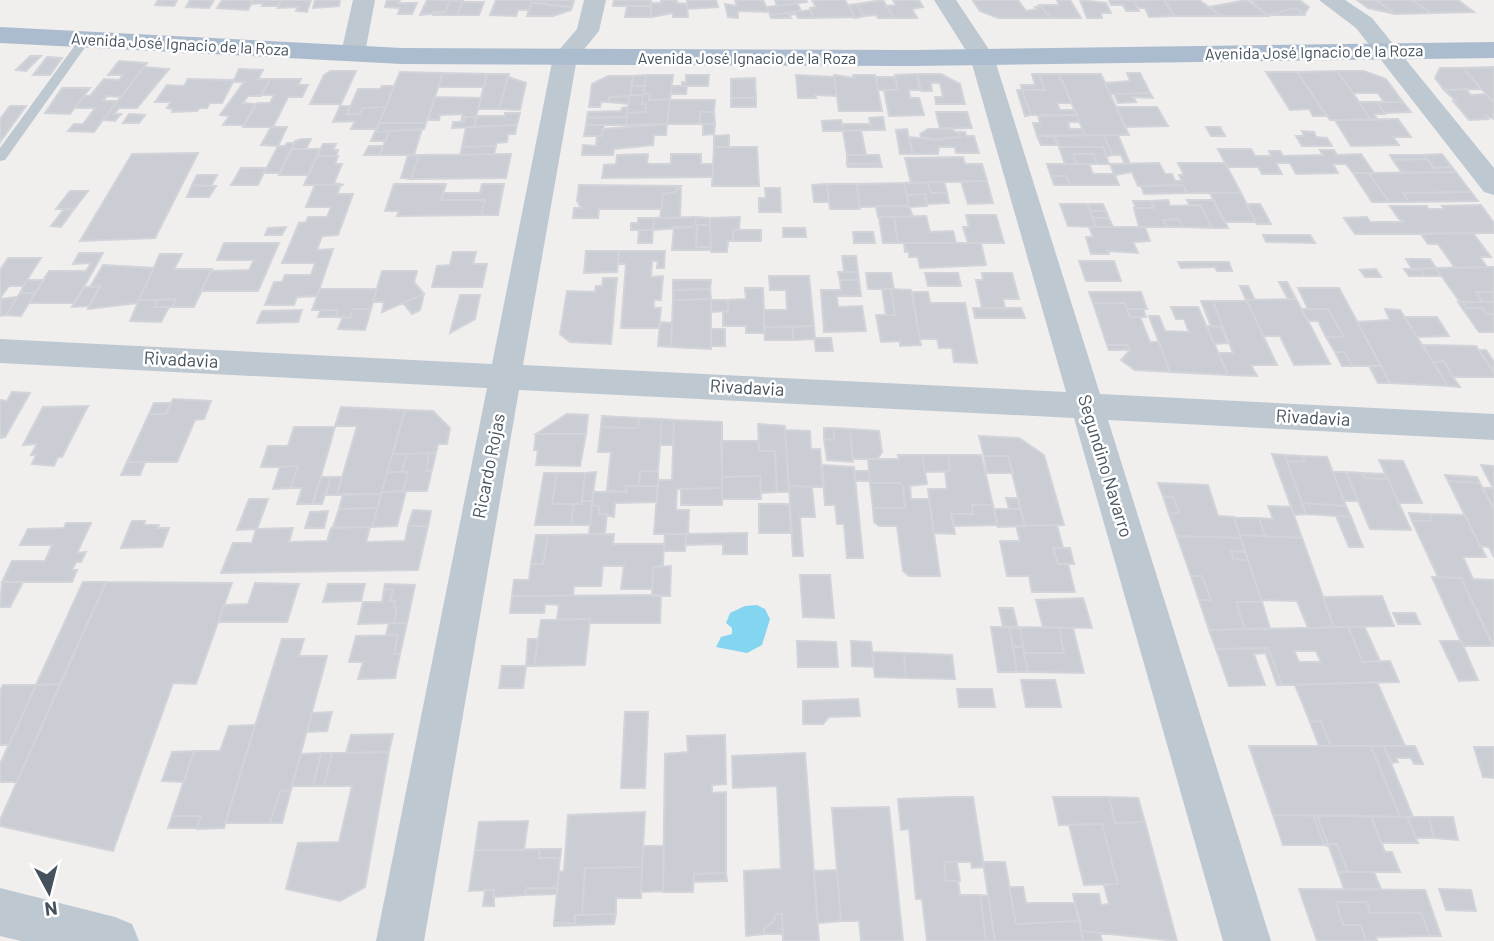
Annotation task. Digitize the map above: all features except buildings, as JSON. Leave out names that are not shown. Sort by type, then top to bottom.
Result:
[{"type":"main road","name":"Avenida José Ignacio de la Roza","points":[[0,12],[290,26]]},
{"type":"main road","name":"Avenida José Ignacio de la Roza","points":[[331,28],[364,37],[402,56],[563,44],[1023,45],[1091,42],[1149,31],[1494,26]]},
{"type":"main road","points":[[1216,54],[1263,44],[1328,40],[1369,29]]},
{"type":"main road","name":"Avenida José Ignacio de la Roza","points":[[563,44],[588,31],[615,31]]},
{"type":"main road","points":[[402,56],[491,46],[533,46],[588,31]]},
{"type":"main road","name":"Avenida José Ignacio de la Roza","points":[[939,33],[974,45],[1216,54],[1494,50]]},
{"type":"main road","name":"Avenida José Ignacio de la Roza","points":[[0,35],[85,39],[364,37]]},
{"type":"street","points":[[364,0],[364,37]]},
{"type":"street","points":[[588,31],[595,0]]},
{"type":"street","name":"Segundino Navarro","points":[[945,0],[974,45],[1087,406],[1247,941]]},
{"type":"street","points":[[1330,0],[1369,29],[1494,186]]},
{"type":"street","name":"Ricardo Rojas","points":[[400,941],[506,376],[563,44]]},
{"type":"street","name":"Rivadavia","points":[[0,351],[1494,427]]},
{"type":"street","points":[[0,912],[115,941]]},
{"type":"lane","points":[[0,157],[85,39]]},
{"type":"water","points":[[757,605],[765,609],[770,619],[762,645],[747,653],[716,647],[721,637],[732,634],[732,628],[726,623],[730,613],[745,606]]}]
